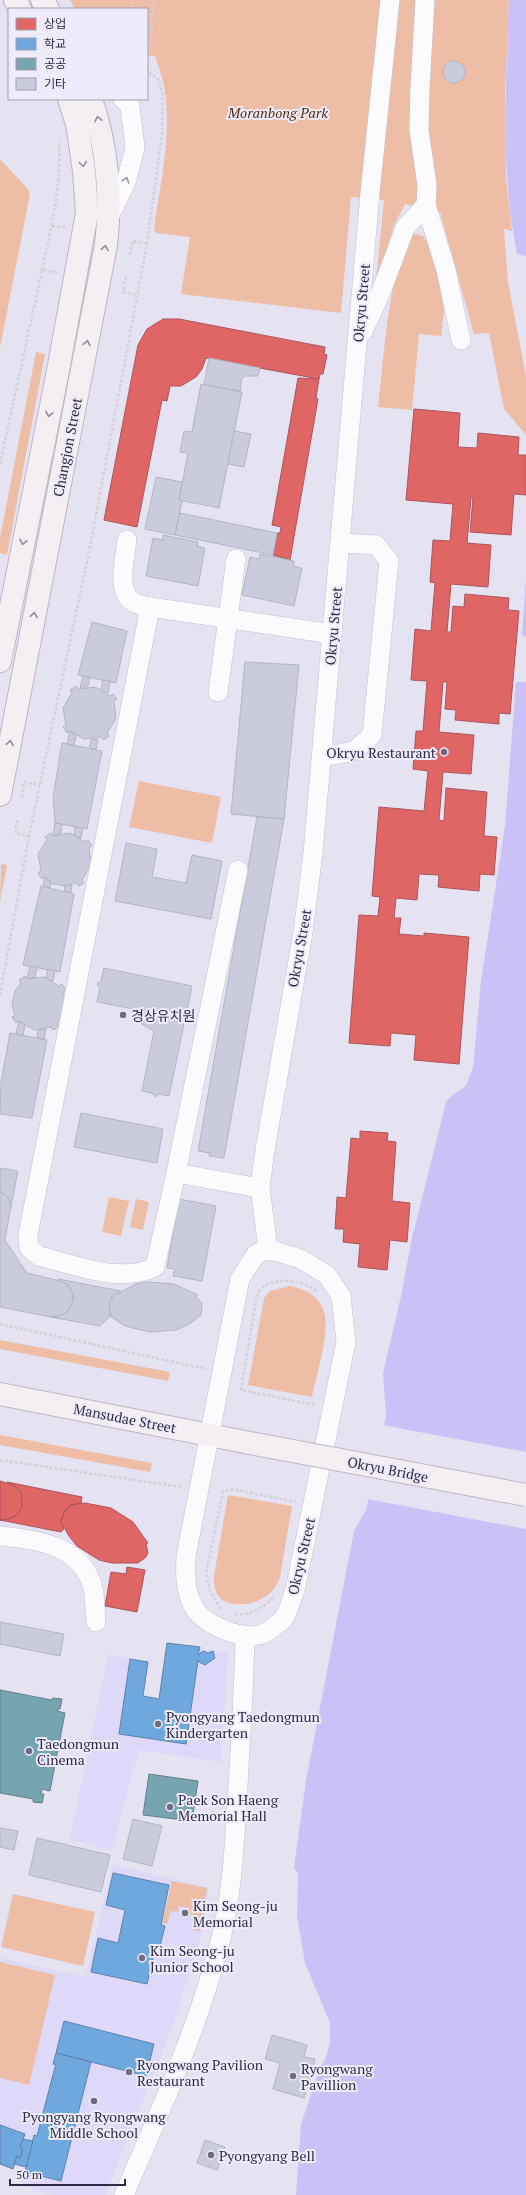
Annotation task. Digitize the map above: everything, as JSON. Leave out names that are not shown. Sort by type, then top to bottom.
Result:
[{"type":"main road","name":"Changjon Street","points":[[0,661],[57,376],[87,212],[78,124],[69,100]]},
{"type":"main road","name":"Changjon Street","points":[[0,795],[110,215],[107,171],[97,116],[91,100]]},
{"type":"main road","name":"Mansudae Street","points":[[0,1394],[250,1443]]},
{"type":"main road","name":"Okryu Bridge","points":[[250,1443],[526,1495]]},
{"type":"street","name":"Okryu Street","points":[[268,1249],[260,1188],[266,1140],[303,932],[313,853],[341,543],[370,193],[390,0]]},
{"type":"street","points":[[426,0],[420,88],[419,130],[427,185],[426,205],[446,270],[461,340]]},
{"type":"street","points":[[110,215],[126,182],[135,148],[130,106],[124,100]]},
{"type":"street","points":[[358,341],[380,297],[405,228],[426,205]]},
{"type":"street","points":[[127,540],[122,577],[126,594],[134,603],[150,607],[332,634]]},
{"type":"street","points":[[322,758],[354,752],[372,735],[390,561],[376,545],[341,543]]},
{"type":"street","points":[[218,692],[236,559]]},
{"type":"street","points":[[150,607],[28,1235],[29,1248],[39,1256],[113,1274],[143,1273],[155,1267],[176,1173],[238,870]]},
{"type":"street","points":[[176,1173],[260,1188]]},
{"type":"street","name":"Okryu Street","points":[[268,1249],[300,1259],[327,1275],[341,1296],[346,1342],[295,1590],[284,1618],[272,1629],[258,1636],[231,1633],[214,1625],[194,1608],[186,1590],[185,1576],[186,1556],[240,1279],[256,1254],[268,1249]]},
{"type":"street","points":[[0,1536],[36,1542],[72,1554],[83,1565],[92,1588],[96,1622]]},
{"type":"street","points":[[124,2195],[179,2066],[204,1997],[221,1938],[228,1906],[232,1870],[244,1683],[245,1635]]},
{"type":"path","points":[[148,61],[154,0]]},
{"type":"path","points":[[0,995],[40,785],[90,547],[147,244],[162,134],[163,94],[158,79],[148,72]]},
{"type":"path","points":[[0,464],[52,226],[61,165],[59,133]]},
{"type":"path","points":[[52,226],[64,227]]},
{"type":"path","points":[[130,255],[133,241],[147,244]]},
{"type":"path","points":[[42,270],[56,272]]},
{"type":"path","points":[[126,277],[123,292],[138,295]]},
{"type":"path","points":[[22,797],[24,782],[40,785]]},
{"type":"path","points":[[17,820],[15,833],[30,836]]},
{"type":"path","points":[[0,1324],[206,1369]]},
{"type":"path","points":[[243,1376],[241,1390],[316,1405]]},
{"type":"path","points":[[0,1460],[182,1487]]},
{"type":"path","points":[[223,1492],[232,1489],[299,1503]]},
{"type":"shaded area","points":[[509,0],[526,0],[526,256],[517,254],[508,191],[506,159],[506,96]]},
{"type":"shaded area","points":[[526,580],[526,637],[522,635]]},
{"type":"shaded area","points":[[516,682],[526,682],[526,2195],[296,2195],[301,2124],[319,2071],[326,2057],[330,2042],[330,2023],[305,1963],[297,1916],[298,1874],[294,1868],[306,1780],[354,1531],[366,1510],[386,1416],[383,1373],[401,1296],[412,1238],[446,1102],[451,1096],[466,1086],[473,1067],[481,981],[505,826]]},
{"type":"shaded area","name":"Pyongyang Taedongmun Kindergarten","points":[[167,1643],[228,1652],[221,1762],[139,1750],[111,1851],[70,1839],[108,1654],[148,1662],[143,1696],[159,1698]]},
{"type":"shaded area","points":[[113,1864],[209,1888],[200,1940],[172,2027],[105,2195],[52,2195],[22,2185],[26,2167],[14,2164],[13,2169],[0,2164],[0,1958],[86,1977]]},
{"type":"green space","name":"Moranbong Park","points":[[70,0],[509,0],[505,92],[506,179],[512,231],[504,229],[508,282],[526,376],[526,435],[504,409],[489,333],[474,334],[440,212],[405,204],[394,225],[383,264],[376,279],[384,200],[351,197],[341,313],[181,294],[190,237],[156,233],[154,229],[165,158],[167,121],[164,86],[161,75],[155,56],[148,56],[148,8],[74,8]]},
{"type":"green space","points":[[0,159],[28,189],[30,194],[0,348]]},
{"type":"green space","points":[[416,234],[423,236],[427,242],[443,280],[445,302],[441,336],[419,334],[412,410],[378,407],[388,320],[395,277],[408,235]]},
{"type":"green space","points":[[36,352],[45,354],[7,555],[0,553],[0,538]]},
{"type":"green space","points":[[139,781],[221,797],[212,843],[129,827]]},
{"type":"green space","points":[[1,864],[7,865],[0,902]]},
{"type":"green space","points":[[109,1197],[129,1201],[121,1236],[102,1232]]},
{"type":"green space","points":[[136,1199],[149,1202],[143,1230],[130,1227]]},
{"type":"green space","points":[[289,1286],[305,1290],[314,1296],[321,1304],[325,1318],[325,1340],[312,1397],[248,1385],[264,1298],[270,1291]]},
{"type":"green space","points":[[0,1340],[170,1372],[168,1381],[0,1349]]},
{"type":"green space","points":[[0,1435],[152,1463],[150,1472],[0,1445]]},
{"type":"green space","points":[[228,1495],[292,1506],[279,1580],[274,1589],[268,1595],[249,1603],[234,1604],[227,1602],[221,1599],[217,1594],[215,1587],[214,1576]]},
{"type":"green space","points":[[172,1881],[207,1888],[200,1931],[193,1930],[196,1916],[188,1914],[189,1908],[179,1906],[178,1912],[171,1911],[167,1924],[162,1923]]},
{"type":"green space","points":[[13,1894],[95,1912],[83,1966],[1,1947]]},
{"type":"green space","points":[[0,1962],[55,1975],[29,2085],[0,2078]]},
{"type":"pier","points":[[382,1425],[526,1452],[526,1529],[367,1499]]},
{"type":"building: 상업","points":[[163,319],[179,319],[325,347],[324,354],[327,355],[323,374],[320,374],[319,379],[206,358],[202,369],[196,377],[181,386],[170,386],[167,401],[162,400],[137,527],[104,520],[138,345],[147,329]]},
{"type":"building: 상업","points":[[298,378],[319,379],[316,398],[318,399],[290,560],[273,555],[277,533],[280,533],[281,527],[272,525]]},
{"type":"building: 상업","name":"Okryu Restaurant","points":[[414,409],[460,413],[458,447],[477,448],[478,433],[519,437],[518,455],[526,455],[526,495],[514,494],[511,535],[470,532],[473,498],[471,498],[467,543],[491,545],[488,587],[451,584],[447,632],[451,632],[453,606],[464,607],[465,594],[509,598],[508,610],[519,611],[510,714],[499,713],[499,724],[455,720],[456,710],[445,709],[447,682],[443,682],[439,732],[474,735],[471,774],[443,772],[439,820],[444,821],[446,788],[487,792],[484,836],[497,837],[494,875],[480,874],[479,891],[438,887],[439,875],[419,874],[417,900],[396,898],[394,918],[401,918],[399,934],[424,936],[424,933],[469,937],[459,1064],[414,1060],[416,1035],[391,1033],[390,1046],[349,1043],[359,915],[378,916],[380,897],[372,896],[379,807],[424,811],[428,771],[413,769],[416,731],[423,731],[427,681],[411,680],[415,629],[431,631],[435,583],[430,582],[433,540],[450,541],[453,504],[406,500]]},
{"type":"building: 상업","points":[[360,1131],[388,1133],[387,1141],[396,1142],[392,1201],[410,1203],[407,1242],[390,1240],[387,1270],[358,1267],[360,1244],[343,1242],[344,1229],[335,1229],[337,1197],[346,1198],[351,1138],[360,1139]]},
{"type":"building: 상업","points":[[0,1481],[14,1485],[22,1495],[22,1508],[18,1514],[7,1520],[0,1520]]},
{"type":"building: 상업","points":[[7,1482],[82,1497],[81,1503],[70,1505],[70,1507],[65,1510],[62,1520],[60,1520],[64,1529],[61,1532],[0,1520],[13,1518],[22,1508],[22,1495],[19,1489]]},
{"type":"building: 상업","points":[[85,1503],[111,1508],[133,1522],[148,1543],[146,1544],[148,1553],[146,1557],[138,1563],[112,1563],[99,1560],[77,1546],[69,1536],[60,1520],[62,1520],[65,1510],[70,1507],[70,1505]]},
{"type":"building: 상업","points":[[127,1567],[145,1570],[137,1612],[105,1606],[111,1572],[126,1574]]},
{"type":"building: 학교","points":[[167,1643],[200,1647],[198,1655],[203,1651],[208,1653],[213,1651],[215,1658],[205,1665],[198,1660],[186,1744],[119,1734],[130,1659],[148,1662],[143,1696],[159,1699]]},
{"type":"building: 학교","points":[[113,1873],[169,1885],[161,1925],[165,1926],[160,1946],[156,1945],[147,1984],[91,1972],[98,1938],[118,1943],[125,1910],[106,1905]]},
{"type":"building: 학교","points":[[64,2021],[154,2044],[146,2076],[56,2053]]},
{"type":"building: 학교","points":[[56,2053],[91,2062],[61,2181],[25,2172],[34,2135],[37,2136],[56,2065],[53,2064]]},
{"type":"building: 학교","points":[[0,2125],[25,2134],[20,2148],[23,2149],[20,2158],[17,2156],[13,2169],[0,2164]]},
{"type":"building: 학교","points":[[23,2139],[33,2141],[26,2167],[14,2164],[17,2156],[20,2158],[23,2149],[20,2148]]},
{"type":"building: 공공","name":"Taedongmun Cinema","points":[[0,1690],[52,1700],[53,1698],[62,1699],[60,1709],[57,1711],[65,1713],[50,1791],[42,1789],[41,1794],[44,1794],[42,1803],[33,1802],[33,1799],[0,1793]]},
{"type":"building: 공공","points":[[149,1774],[198,1781],[192,1821],[143,1815]]},
{"type":"building: 기타","points":[[454,61],[458,62],[464,68],[464,76],[458,82],[454,83],[450,82],[444,76],[443,72],[444,68],[450,62]]},
{"type":"building: 기타","points":[[209,358],[260,368],[258,376],[245,376],[242,378],[240,391],[204,385]]},
{"type":"building: 기타","points":[[201,384],[242,392],[219,508],[179,500],[188,453],[180,452],[184,431],[192,432]]},
{"type":"building: 기타","points":[[234,431],[251,434],[244,467],[228,464]]},
{"type":"building: 기타","points":[[156,477],[182,482],[179,500],[182,501],[175,535],[145,529]]},
{"type":"building: 기타","points":[[180,513],[277,533],[273,555],[175,535]]},
{"type":"building: 기타","points":[[163,535],[198,542],[197,546],[205,548],[198,586],[146,576],[153,538],[163,540]]},
{"type":"building: 기타","points":[[260,554],[294,561],[293,566],[302,568],[294,606],[242,595],[250,557],[259,559]]},
{"type":"building: 기타","points":[[92,622],[127,631],[116,683],[78,675]]},
{"type":"building: 기타","points":[[245,662],[299,665],[284,819],[231,814]]},
{"type":"building: 기타","points":[[83,676],[90,677],[88,686],[80,688]]},
{"type":"building: 기타","points":[[103,680],[110,681],[108,693],[101,689]]},
{"type":"building: 기타","points":[[76,686],[78,689],[95,687],[110,696],[113,694],[117,699],[114,701],[116,718],[107,733],[109,736],[104,740],[101,737],[84,739],[70,731],[67,733],[63,727],[66,725],[63,708],[72,693],[70,690]]},
{"type":"building: 기타","points":[[70,731],[76,736],[74,745],[67,744]]},
{"type":"building: 기타","points":[[98,739],[96,749],[89,748],[91,740]]},
{"type":"building: 기타","points":[[62,743],[102,751],[87,829],[55,823],[53,797]]},
{"type":"building: 기타","points":[[257,817],[284,819],[224,1158],[209,1156],[210,1153],[198,1151]]},
{"type":"building: 기타","points":[[55,823],[62,824],[61,833],[53,836]]},
{"type":"building: 기타","points":[[75,827],[83,828],[81,838],[74,835]]},
{"type":"building: 기타","points":[[51,833],[53,836],[70,833],[85,842],[88,840],[92,846],[89,848],[91,865],[82,880],[84,883],[79,886],[76,883],[65,886],[53,884],[45,877],[42,879],[38,873],[41,871],[38,854],[47,840],[45,837]]},
{"type":"building: 기타","points":[[126,843],[157,849],[152,877],[186,883],[192,855],[222,861],[211,919],[115,901]]},
{"type":"building: 기타","points":[[45,877],[51,883],[50,888],[43,886]]},
{"type":"building: 기타","points":[[72,885],[71,893],[64,891],[65,886]]},
{"type":"building: 기타","points":[[41,886],[74,894],[60,972],[23,965]]},
{"type":"building: 기타","points":[[30,966],[37,967],[35,977],[27,979]]},
{"type":"building: 기타","points":[[104,968],[192,986],[169,1096],[159,1094],[155,1097],[152,1093],[142,1091],[154,1031],[142,1024],[139,1019],[139,1010],[97,1002],[100,988],[97,984],[101,981]]},
{"type":"building: 기타","points":[[48,969],[55,971],[53,981],[46,978]]},
{"type":"building: 기타","points":[[25,976],[27,979],[44,977],[59,986],[62,984],[66,990],[63,992],[66,1002],[63,1015],[57,1023],[59,1026],[53,1030],[51,1027],[34,1030],[19,1021],[16,1023],[12,1017],[15,1015],[12,1005],[15,991],[21,983],[19,980]]},
{"type":"building: 기타","points":[[19,1021],[25,1026],[23,1035],[16,1034]]},
{"type":"building: 기타","points":[[46,1029],[44,1039],[37,1038],[38,1030]]},
{"type":"building: 기타","points":[[10,1033],[47,1040],[32,1118],[0,1114],[1,1083]]},
{"type":"building: 기타","points":[[81,1113],[163,1129],[157,1163],[74,1147]]},
{"type":"building: 기타","points":[[0,1168],[18,1171],[10,1211],[8,1198],[0,1191]]},
{"type":"building: 기타","points":[[0,1191],[8,1198],[11,1205],[5,1240],[27,1273],[64,1282],[73,1292],[72,1305],[64,1315],[51,1317],[0,1307]]},
{"type":"building: 기타","points":[[179,1199],[216,1206],[202,1281],[173,1276],[175,1269],[167,1268]]},
{"type":"building: 기타","points":[[58,1279],[121,1291],[111,1298],[112,1300],[109,1309],[111,1315],[100,1326],[51,1317],[57,1317],[69,1311],[74,1298],[69,1286]]},
{"type":"building: 기타","points":[[148,1282],[174,1284],[198,1295],[196,1297],[202,1303],[201,1315],[188,1325],[176,1330],[150,1332],[125,1326],[110,1316],[109,1304],[113,1296],[136,1284]]},
{"type":"building: 기타","points":[[0,1622],[64,1634],[60,1656],[0,1644]]},
{"type":"building: 기타","points":[[133,1819],[162,1826],[152,1866],[123,1859]]},
{"type":"building: 기타","points":[[0,1828],[18,1831],[14,1850],[0,1847]]},
{"type":"building: 기타","points":[[37,1838],[110,1855],[101,1892],[29,1875]]},
{"type":"building: 기타","name":"Ryongwang Pavillion","points":[[272,2035],[307,2045],[304,2057],[315,2059],[304,2098],[273,2089],[280,2063],[265,2059]]},
{"type":"building: 기타","name":"Pyongyang Bell","points":[[205,2140],[225,2147],[217,2170],[197,2163]]},
{"type":"place","name":"Okryu Restaurant","points":[[444,752]]},
{"type":"place","name":"경상유치원","points":[[123,1015]]},
{"type":"place","name":"Pyongyang Taedongmun Kindergarten","points":[[158,1724]]},
{"type":"place","name":"Taedongmun Cinema","points":[[29,1751]]},
{"type":"place","name":"Paek Son Haeng Memorial Hall","points":[[170,1807]]},
{"type":"place","name":"Kim Seong-ju Memorial","points":[[185,1913]]},
{"type":"place","name":"Kim Seong-ju Junior School","points":[[142,1958]]},
{"type":"place","name":"Ryongwang Pavilion Restaurant","points":[[129,2072]]},
{"type":"place","name":"Ryongwang Pavillion","points":[[293,2076]]},
{"type":"place","name":"Pyongyang Ryongwang Middle School","points":[[94,2101]]},
{"type":"place","name":"Pyongyang Bell","points":[[211,2155]]}]
